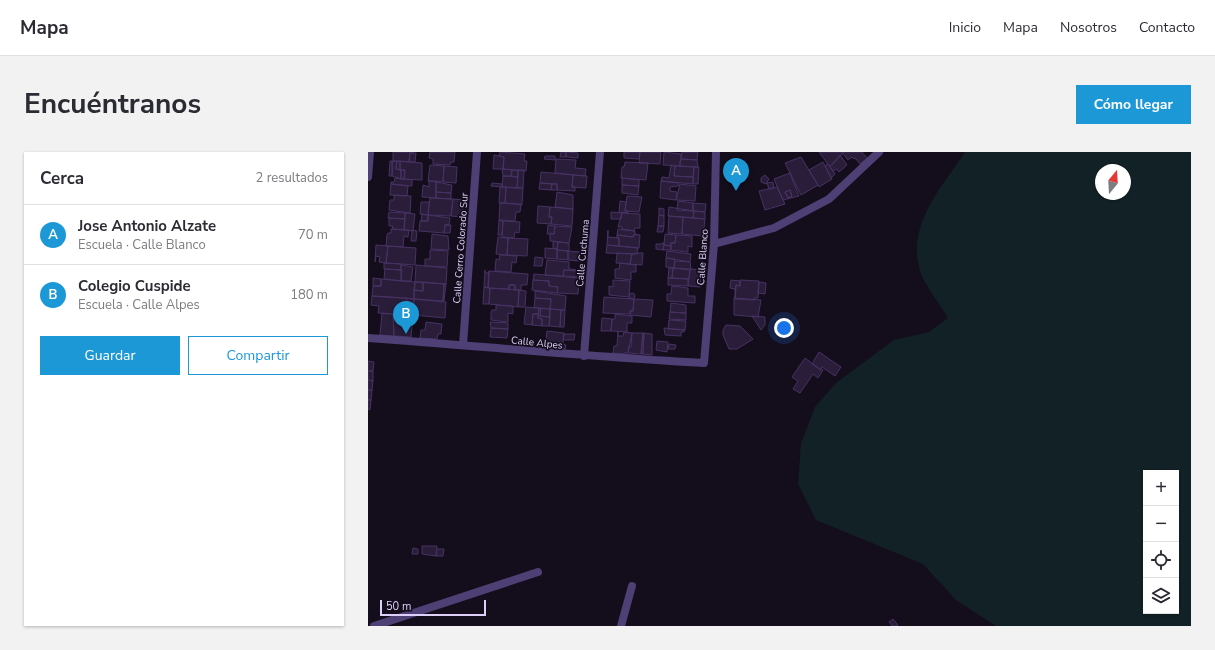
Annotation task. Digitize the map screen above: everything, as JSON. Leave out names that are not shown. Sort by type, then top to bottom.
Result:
[{"type":"street","points":[[368,176],[370,152]]},
{"type":"street","name":"Calle Cerro Colorado Sur","points":[[463,345],[477,152]]},
{"type":"street","name":"Calle Cuchuma","points":[[584,356],[600,152]]},
{"type":"street","name":"Calle Blanco","points":[[704,363],[714,244],[716,152]]},
{"type":"street","points":[[714,244],[774,228],[828,199],[880,152]]},
{"type":"street","name":"Calle Alpes","points":[[368,338],[584,356],[704,363]]},
{"type":"street","points":[[374,626],[538,572]]},
{"type":"street","points":[[621,626],[632,586]]},
{"type":"shaded area","points":[[965,152],[1191,152],[1191,626],[996,626],[956,600],[923,564],[816,520],[798,484],[801,444],[815,407],[836,383],[894,340],[929,332],[948,318],[922,277],[917,254],[918,238],[922,222],[937,193]]},
{"type":"building","points":[[393,152],[414,152],[410,153],[409,162],[393,161]]},
{"type":"building","points":[[430,152],[455,152],[454,162],[451,162],[450,165],[433,164],[433,159],[429,158]]},
{"type":"building","points":[[500,152],[525,154],[524,161],[527,161],[526,171],[503,169],[504,157],[499,156]]},
{"type":"building","points":[[561,152],[566,152],[566,157],[560,157]]},
{"type":"building","points":[[566,152],[578,153],[578,158],[566,157]]},
{"type":"building","points":[[624,152],[640,152],[639,159],[624,158]]},
{"type":"building","points":[[640,152],[661,152],[660,164],[639,163]]},
{"type":"building","points":[[664,152],[681,154],[680,166],[663,165]]},
{"type":"building","points":[[682,152],[698,152],[697,160],[681,159]]},
{"type":"building","points":[[819,152],[842,152],[843,153],[830,167]]},
{"type":"building","points":[[842,152],[862,152],[867,158],[860,164],[855,158],[854,159],[852,157],[848,160]]},
{"type":"building","points":[[410,153],[416,153],[415,162],[409,162]]},
{"type":"building","points":[[494,155],[504,157],[503,169],[493,169]]},
{"type":"building","points":[[840,155],[847,165],[839,172],[837,169],[833,171],[830,167]]},
{"type":"building","points":[[545,156],[555,156],[555,160],[544,159]]},
{"type":"building","points":[[801,157],[818,185],[801,195],[785,163]]},
{"type":"building","points":[[556,159],[576,160],[575,168],[586,169],[585,176],[555,173]]},
{"type":"building","points":[[683,159],[697,160],[698,167],[680,166],[680,161]]},
{"type":"building","points":[[390,161],[392,161],[393,166],[392,176],[389,176]]},
{"type":"building","points":[[392,161],[397,161],[396,169],[401,170],[401,179],[392,176]]},
{"type":"building","points":[[397,161],[400,161],[400,170],[396,169]]},
{"type":"building","points":[[400,161],[422,163],[422,180],[404,179],[405,170],[400,170]]},
{"type":"building","points":[[625,162],[648,163],[646,180],[621,178],[622,167],[624,167]]},
{"type":"building","points":[[823,162],[832,179],[819,187],[809,170]]},
{"type":"building","points":[[828,164],[835,174],[831,178],[825,166]]},
{"type":"building","points":[[430,165],[444,166],[443,182],[428,181]]},
{"type":"building","points":[[671,165],[675,166],[674,176],[693,177],[693,184],[661,181],[662,177],[669,178]]},
{"type":"building","points":[[444,166],[457,167],[456,183],[443,182]]},
{"type":"building","points":[[675,166],[694,167],[693,177],[674,176]]},
{"type":"building","points":[[694,167],[699,167],[698,184],[693,184]]},
{"type":"building","points":[[502,169],[512,170],[511,176],[503,176]]},
{"type":"building","points":[[401,170],[405,170],[404,179],[401,179]]},
{"type":"building","points":[[512,170],[518,170],[518,177],[511,176]]},
{"type":"building","points":[[518,170],[524,170],[523,188],[517,188]]},
{"type":"building","points":[[541,172],[573,175],[572,187],[575,187],[575,191],[557,190],[557,184],[540,183]]},
{"type":"building","points":[[790,173],[799,196],[783,200],[774,179]],"holes":[[[790,190],[792,196],[788,198],[785,192]]]},
{"type":"building","points":[[573,175],[587,176],[586,188],[572,187]]},
{"type":"building","points":[[765,175],[769,179],[766,184],[761,182],[761,178]]},
{"type":"building","points":[[503,176],[518,177],[517,188],[502,187]]},
{"type":"building","points":[[395,178],[412,180],[412,186],[391,184],[391,182],[394,182]]},
{"type":"building","points":[[622,178],[639,180],[639,186],[622,185]]},
{"type":"building","points":[[429,181],[436,181],[436,198],[422,197],[423,185],[429,187]]},
{"type":"building","points":[[661,181],[679,183],[678,186],[670,187],[670,191],[677,192],[676,200],[660,198]]},
{"type":"building","points":[[436,182],[452,185],[451,193],[436,192]]},
{"type":"building","points":[[773,182],[774,188],[769,189],[767,183]]},
{"type":"building","points":[[492,183],[502,184],[502,187],[491,186]]},
{"type":"building","points":[[540,183],[552,184],[551,190],[539,189]]},
{"type":"building","points":[[391,184],[408,186],[407,196],[390,195]]},
{"type":"building","points":[[552,184],[557,184],[557,190],[551,190]]},
{"type":"building","points":[[680,184],[696,186],[695,201],[676,200]]},
{"type":"building","points":[[622,185],[639,186],[638,195],[622,193]]},
{"type":"building","points":[[500,187],[506,187],[505,203],[499,203]]},
{"type":"building","points":[[506,187],[523,188],[522,205],[505,203]]},
{"type":"building","points":[[777,187],[785,204],[765,210],[759,191]]},
{"type":"building","points":[[790,190],[792,196],[788,198],[785,192]]},
{"type":"building","points":[[436,192],[451,193],[451,199],[436,198]]},
{"type":"building","points":[[557,192],[573,195],[573,209],[555,207]]},
{"type":"building","points":[[394,195],[411,196],[410,213],[389,210],[390,200],[394,200]]},
{"type":"building","points":[[627,196],[642,197],[639,212],[625,211]]},
{"type":"building","points":[[430,198],[453,199],[451,216],[428,215]]},
{"type":"building","points":[[453,199],[464,200],[462,217],[451,216]]},
{"type":"building","points":[[620,201],[626,202],[625,211],[628,211],[628,213],[619,212]]},
{"type":"building","points":[[678,201],[693,203],[693,211],[677,210]]},
{"type":"building","points":[[421,202],[429,202],[428,215],[420,214]]},
{"type":"building","points":[[500,203],[521,204],[520,212],[516,212],[515,221],[499,220]]},
{"type":"building","points":[[693,203],[706,204],[705,212],[693,211]]},
{"type":"building","points":[[538,206],[550,207],[549,217],[552,217],[551,224],[537,223]]},
{"type":"building","points":[[550,207],[573,209],[572,226],[551,224],[552,217],[549,217]]},
{"type":"building","points":[[669,207],[694,211],[693,218],[668,216]]},
{"type":"building","points":[[659,208],[664,209],[664,216],[659,215]]},
{"type":"building","points":[[694,211],[705,212],[705,219],[693,218]]},
{"type":"building","points":[[389,212],[405,213],[405,219],[388,218]]},
{"type":"building","points":[[611,212],[622,213],[621,219],[611,219]]},
{"type":"building","points":[[405,213],[415,214],[413,231],[404,230]]},
{"type":"building","points":[[622,213],[640,214],[640,228],[635,228],[634,231],[618,227]]},
{"type":"building","points":[[422,214],[428,215],[428,221],[421,221]]},
{"type":"building","points":[[428,215],[450,218],[449,225],[445,225],[444,233],[419,231],[420,221],[428,221]]},
{"type":"building","points":[[659,215],[664,216],[664,226],[658,226]]},
{"type":"building","points":[[669,216],[683,217],[682,234],[668,233]]},
{"type":"building","points":[[683,217],[705,219],[703,236],[682,234]]},
{"type":"building","points":[[389,218],[405,219],[404,230],[392,229],[393,226],[389,226]]},
{"type":"building","points":[[499,220],[503,221],[502,235],[498,235]]},
{"type":"building","points":[[503,221],[520,222],[519,233],[515,232],[514,238],[502,237]]},
{"type":"building","points":[[445,225],[451,225],[450,233],[444,233]]},
{"type":"building","points":[[548,225],[555,226],[554,234],[547,234]]},
{"type":"building","points":[[555,226],[572,227],[569,243],[550,241],[550,233],[554,234]]},
{"type":"building","points":[[658,226],[664,226],[663,232],[657,232]]},
{"type":"building","points":[[391,229],[409,230],[408,237],[404,236],[403,247],[386,246],[387,235],[388,233],[391,233]]},
{"type":"building","points":[[618,229],[635,231],[635,235],[633,237],[617,235]]},
{"type":"building","points":[[412,230],[417,231],[416,241],[411,241]]},
{"type":"building","points":[[608,230],[608,237],[619,238],[619,246],[607,245]]},
{"type":"building","points":[[432,234],[448,236],[449,250],[431,249]]},
{"type":"building","points":[[634,234],[640,235],[639,248],[619,246],[619,238],[617,238],[617,235],[633,237]]},
{"type":"building","points":[[665,234],[676,235],[675,243],[671,243],[671,246],[664,245]]},
{"type":"building","points":[[676,235],[692,236],[692,247],[688,246],[688,252],[671,250],[671,243],[675,243]]},
{"type":"building","points":[[498,237],[508,238],[507,255],[496,254]]},
{"type":"building","points":[[508,238],[528,239],[527,256],[507,255]]},
{"type":"building","points":[[553,241],[558,242],[557,249],[553,248]]},
{"type":"building","points":[[558,242],[569,243],[569,251],[557,250]]},
{"type":"building","points":[[664,243],[663,250],[656,249],[656,244]]},
{"type":"building","points":[[376,245],[388,246],[386,263],[379,262],[380,257],[376,256],[375,262]]},
{"type":"building","points":[[607,245],[638,248],[637,254],[606,253]]},
{"type":"building","points":[[664,245],[671,246],[671,250],[663,250]]},
{"type":"building","points":[[388,246],[416,248],[415,265],[386,263]]},
{"type":"building","points":[[545,248],[557,249],[557,259],[545,258]]},
{"type":"building","points":[[430,250],[448,251],[447,267],[425,266],[425,259],[430,259]]},
{"type":"building","points":[[557,250],[568,251],[568,260],[557,259]]},
{"type":"building","points":[[568,251],[580,252],[579,261],[568,260]]},
{"type":"building","points":[[667,251],[691,254],[690,262],[666,258]]},
{"type":"building","points":[[617,253],[632,254],[630,264],[616,263]]},
{"type":"building","points":[[643,253],[642,265],[630,264],[632,254]]},
{"type":"building","points":[[500,255],[517,256],[516,263],[512,262],[511,272],[495,271],[496,259],[499,260]]},
{"type":"building","points":[[535,257],[543,258],[542,266],[534,266]]},
{"type":"building","points":[[666,258],[675,259],[674,268],[666,267]]},
{"type":"building","points":[[547,260],[569,262],[569,269],[580,270],[579,278],[578,271],[564,270],[563,276],[545,275]]},
{"type":"building","points":[[675,261],[690,262],[691,269],[674,268]]},
{"type":"building","points":[[384,263],[401,264],[401,270],[384,269]]},
{"type":"building","points":[[620,263],[636,265],[636,272],[631,272],[631,280],[615,278],[615,269],[619,269]]},
{"type":"building","points":[[401,265],[413,267],[411,281],[401,281]]},
{"type":"building","points":[[416,265],[447,268],[446,284],[415,282]]},
{"type":"building","points":[[669,268],[673,268],[672,278],[668,278]]},
{"type":"building","points":[[673,268],[690,270],[689,279],[672,278]]},
{"type":"building","points":[[385,269],[402,270],[401,281],[384,279]]},
{"type":"building","points":[[690,269],[701,270],[700,287],[688,286]]},
{"type":"building","points":[[485,270],[485,273],[488,273],[489,271],[488,288],[484,287]]},
{"type":"building","points":[[564,270],[578,271],[578,277],[563,276]]},
{"type":"building","points":[[489,271],[528,274],[527,285],[521,285],[521,290],[515,290],[515,285],[509,285],[509,289],[488,288]]},
{"type":"building","points":[[534,274],[579,278],[578,294],[557,293],[558,287],[549,286],[549,281],[533,280]]},
{"type":"building","points":[[373,278],[381,279],[381,286],[373,286]]},
{"type":"building","points":[[668,278],[688,279],[688,286],[668,285]]},
{"type":"building","points":[[381,279],[415,282],[414,299],[372,296],[373,286],[381,286]]},
{"type":"building","points":[[533,280],[549,281],[549,286],[558,287],[557,293],[532,290]]},
{"type":"building","points":[[613,280],[630,281],[629,297],[609,295],[609,286],[613,287]]},
{"type":"building","points":[[731,280],[740,281],[740,286],[736,285],[735,299],[735,289],[730,288]]},
{"type":"building","points":[[740,280],[759,281],[758,298],[754,298],[754,300],[735,299],[736,285],[740,286]]},
{"type":"building","points":[[415,282],[423,282],[423,291],[414,290]]},
{"type":"building","points":[[423,282],[444,284],[443,301],[414,299],[414,290],[423,291]]},
{"type":"building","points":[[759,282],[766,283],[765,294],[758,293]]},
{"type":"building","points":[[444,284],[446,284],[443,301]]},
{"type":"building","points":[[509,285],[515,285],[515,290],[509,289]]},
{"type":"building","points":[[672,286],[688,288],[688,296],[695,296],[695,303],[667,301],[667,294],[671,294]]},
{"type":"building","points":[[484,287],[490,288],[489,304],[483,304]]},
{"type":"building","points":[[490,288],[519,290],[518,307],[489,304]]},
{"type":"building","points":[[519,290],[526,291],[525,307],[518,307]]},
{"type":"building","points":[[535,291],[566,296],[565,310],[550,309],[551,299],[535,298]]},
{"type":"building","points":[[632,293],[635,296],[632,299],[629,296]]},
{"type":"building","points":[[372,296],[407,298],[406,304],[403,304],[402,315],[378,313],[379,306],[371,305]]},
{"type":"building","points":[[604,297],[634,299],[633,311],[630,310],[630,314],[603,313]]},
{"type":"building","points":[[407,298],[414,299],[413,305],[406,304]]},
{"type":"building","points":[[535,298],[551,299],[550,309],[534,308]]},
{"type":"building","points":[[734,298],[761,300],[758,317],[734,315]]},
{"type":"building","points":[[414,299],[446,302],[445,318],[413,315]]},
{"type":"building","points":[[634,299],[653,300],[651,317],[630,315],[631,311],[633,311]]},
{"type":"building","points":[[671,303],[686,305],[686,313],[670,312]]},
{"type":"building","points":[[403,304],[413,305],[413,315],[402,315]]},
{"type":"building","points":[[496,305],[513,306],[513,314],[508,313],[508,322],[491,320],[491,312],[492,310],[496,310]]},
{"type":"building","points":[[526,307],[539,308],[538,314],[533,314],[532,325],[524,324]]},
{"type":"building","points":[[539,308],[541,308],[540,316],[550,317],[549,326],[542,326],[542,319],[538,318]]},
{"type":"building","points":[[541,308],[550,309],[550,317],[540,316]]},
{"type":"building","points":[[550,309],[561,310],[560,327],[549,326]]},
{"type":"building","points":[[561,310],[565,310],[564,327],[560,327]]},
{"type":"building","points":[[670,312],[686,313],[686,320],[669,319]]},
{"type":"building","points":[[382,313],[393,314],[394,336],[380,335]]},
{"type":"building","points":[[393,314],[413,315],[411,337],[394,336]]},
{"type":"building","points":[[533,314],[538,314],[538,318],[542,319],[542,326],[532,325]]},
{"type":"building","points":[[615,314],[632,316],[632,323],[627,323],[627,332],[611,331],[612,319],[615,319]]},
{"type":"building","points":[[752,316],[765,317],[765,325],[761,330]]},
{"type":"building","points":[[602,318],[612,319],[611,331],[601,331]]},
{"type":"building","points":[[669,320],[686,321],[685,330],[668,329]]},
{"type":"building","points":[[426,322],[442,324],[441,334],[438,334],[437,339],[420,338],[421,330],[425,330]]},
{"type":"building","points":[[490,322],[508,323],[508,329],[491,328]]},
{"type":"building","points":[[726,325],[740,326],[753,339],[737,349],[729,349],[723,335],[723,330]]},
{"type":"building","points":[[491,328],[508,329],[507,338],[490,337]]},
{"type":"building","points":[[664,328],[685,330],[684,332],[681,332],[681,336],[665,335]]},
{"type":"building","points":[[547,331],[564,333],[563,343],[559,342],[558,349],[542,348],[543,340],[546,340]]},
{"type":"building","points":[[618,332],[618,336],[623,336],[624,332],[632,333],[631,347],[629,346],[628,353],[613,353],[614,346],[617,346]]},
{"type":"building","points":[[632,333],[643,333],[641,354],[628,353]]},
{"type":"building","points":[[643,333],[643,354],[641,354]]},
{"type":"building","points":[[644,333],[652,334],[652,355],[643,354]]},
{"type":"building","points":[[564,334],[575,334],[574,340],[563,340]]},
{"type":"building","points":[[657,341],[668,342],[667,352],[656,350]]},
{"type":"building","points":[[559,342],[566,345],[565,349],[558,349]]},
{"type":"building","points":[[669,344],[676,345],[675,349],[668,349]]},
{"type":"building","points":[[819,352],[841,367],[835,376],[822,367],[821,370],[812,364]]},
{"type":"building","points":[[805,358],[823,370],[818,378],[813,374],[800,393],[793,389],[798,381],[792,377]]},
{"type":"building","points":[[368,361],[374,362],[373,371],[368,371]]},
{"type":"building","points":[[368,371],[373,371],[373,381],[368,380]]},
{"type":"building","points":[[368,380],[373,381],[372,390],[368,390]]},
{"type":"building","points":[[368,390],[372,390],[371,400],[368,400]]},
{"type":"building","points":[[368,400],[371,400],[370,410],[368,409]]},
{"type":"building","points":[[422,546],[437,546],[436,556],[422,554]]},
{"type":"building","points":[[413,548],[418,549],[418,554],[412,554]]},
{"type":"building","points":[[437,549],[444,549],[443,556],[436,556]]},
{"type":"building","points":[[893,619],[898,625],[897,626],[892,626],[889,622]]},
{"type":"place","name":"Jose Antonio Alzate","points":[[736,191]]},
{"type":"place","name":"Colegio Cuspide","points":[[406,334]]}]
